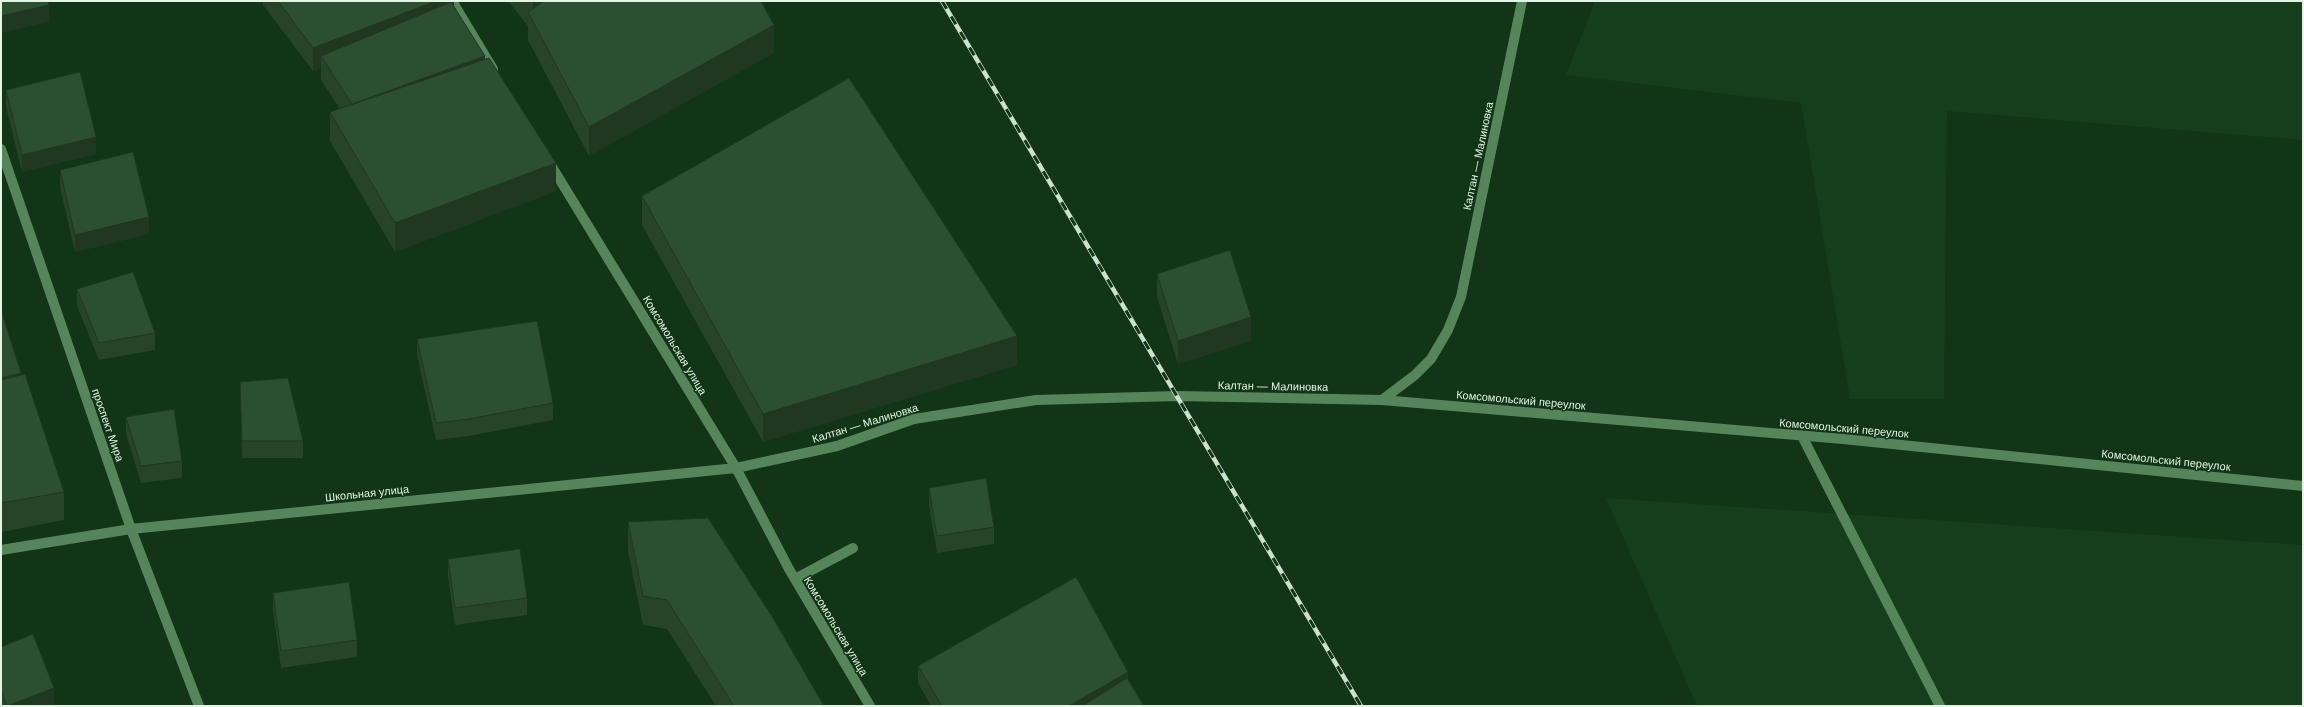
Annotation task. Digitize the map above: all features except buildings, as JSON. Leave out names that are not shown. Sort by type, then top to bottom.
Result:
[{"type":"street","points":[[452,1],[497,76]]},
{"type":"street","name":"Калтан — Малиновка","points":[[736,468],[837,446],[914,419],[1036,400],[1177,396],[1382,400],[1415,375],[1432,359],[1448,330],[1461,297],[1522,1]]},
{"type":"street","name":"проспект Мира","points":[[1,149],[131,529],[199,706]]},
{"type":"street","name":"Комсомольская улица","points":[[542,150],[736,468],[795,579],[870,706]]},
{"type":"street","name":"Комсомольский переулок","points":[[1382,400],[1802,436],[2303,486]]},
{"type":"street","points":[[1802,436],[1940,706]]},
{"type":"street","name":"Школьная улица","points":[[1,550],[131,529],[736,468]]},
{"type":"street","points":[[795,579],[852,548]]},
{"type":"shaded area","points":[[1595,1],[2303,1],[2303,140],[1947,111],[1944,399],[1850,399],[1801,103],[1566,75]]},
{"type":"shaded area","points":[[1606,498],[2303,545],[2303,706],[1697,706]]},
{"type":"railway","points":[[942,1],[1361,706]]}]
